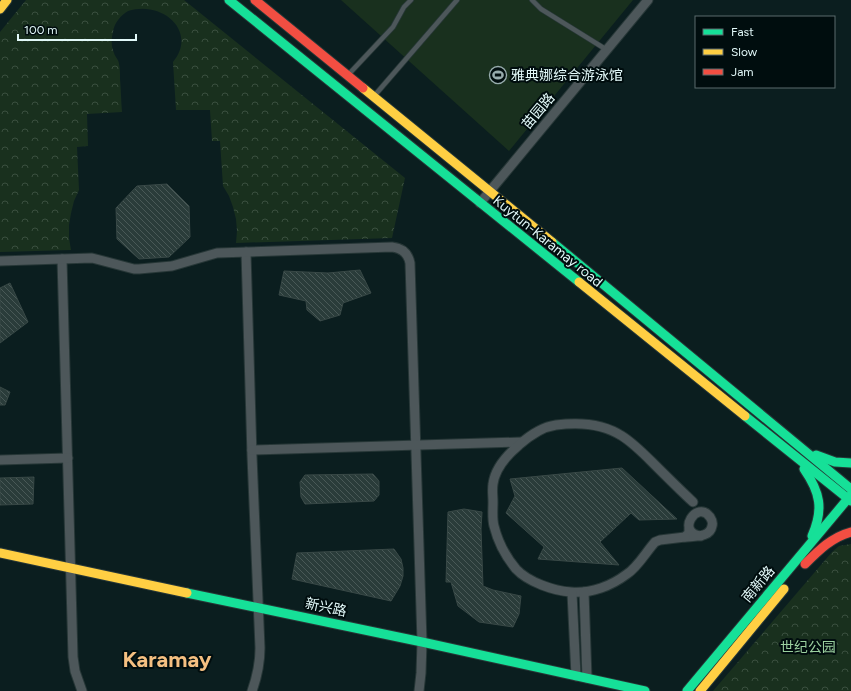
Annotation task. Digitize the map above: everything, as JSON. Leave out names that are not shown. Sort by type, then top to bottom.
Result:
[{"type":"main road","points":[[0,9],[7,0]]},
{"type":"main road","name":"Kuytun-Karamay road","points":[[230,0],[480,204],[796,458],[850,499]]},
{"type":"main road","name":"Kuytun-Karamay road","points":[[255,0],[490,191],[851,489]]},
{"type":"main road","points":[[805,450],[835,462],[851,463]]},
{"type":"main road","points":[[796,458],[812,480],[819,501],[817,523],[801,564]]},
{"type":"main road","name":"南新路","points":[[801,564],[850,499]]},
{"type":"main road","name":"南新路","points":[[687,691],[851,508]]},
{"type":"main road","points":[[801,564],[834,538],[851,532]]},
{"type":"main road","name":"新兴路","points":[[0,553],[422,642],[645,691]]},
{"type":"main road","name":"南新路","points":[[700,691],[790,582]]},
{"type":"street","name":"苗园路","points":[[480,204],[648,0]]},
{"type":"street","points":[[0,261],[92,258],[139,269],[172,266],[217,253],[392,247],[406,253],[410,263],[422,642],[419,691]]},
{"type":"street","points":[[246,252],[260,648],[260,663],[257,678],[252,691]]},
{"type":"street","points":[[62,259],[73,657],[75,671],[82,691]]},
{"type":"street","points":[[567,423],[584,423],[603,426],[629,441],[693,502],[712,521],[712,528],[707,534],[701,536],[660,540],[655,542],[629,573],[612,584],[584,592],[572,593],[542,585],[524,575],[517,570],[504,553],[498,540],[494,525],[493,484],[496,472],[501,463],[531,435],[548,426],[567,423]]},
{"type":"street","points":[[252,450],[522,442]]},
{"type":"street","points":[[0,460],[68,458]]},
{"type":"street","points":[[685,537],[689,533],[689,521],[693,515],[694,509],[693,502]]},
{"type":"street","points":[[693,515],[702,513],[708,516]]},
{"type":"street","points":[[689,528],[694,534],[701,536]]},
{"type":"street","points":[[584,592],[587,678]]},
{"type":"street","points":[[572,593],[576,676]]},
{"type":"lane","points":[[348,75],[393,27],[404,8],[411,0]]},
{"type":"lane","points":[[374,96],[457,0]]},
{"type":"lane","points":[[532,0],[541,9],[607,50]]},
{"type":"green space","points":[[26,0],[184,0],[405,178],[392,238],[236,243],[236,219],[229,196],[223,186],[220,141],[212,141],[210,110],[176,110],[173,62],[180,51],[181,40],[179,30],[173,21],[164,14],[153,10],[141,9],[128,11],[123,15],[116,22],[112,35],[112,48],[120,67],[122,112],[87,114],[88,146],[77,147],[79,190],[74,201],[69,225],[71,250],[0,252],[0,32]]},
{"type":"green space","name":"雅典娜综合游泳馆","points":[[341,0],[633,0],[509,151]]},
{"type":"green space","name":"世纪公园","points":[[851,544],[851,691],[713,691],[832,552],[839,546]]},
{"type":"building","points":[[167,184],[189,206],[190,237],[169,257],[139,259],[117,239],[116,208],[137,186]]},
{"type":"building","points":[[360,270],[371,293],[343,303],[340,315],[320,321],[307,310],[306,301],[279,295],[284,271],[328,273]]},
{"type":"building","points":[[10,283],[28,322],[0,343],[0,288]]},
{"type":"building","points":[[0,387],[10,392],[5,405],[0,405]]},
{"type":"building","points":[[622,468],[677,519],[639,520],[631,513],[600,542],[619,565],[538,559],[544,547],[506,513],[515,496],[510,479]]},
{"type":"building","points":[[373,474],[379,481],[379,495],[374,501],[305,504],[301,497],[300,482],[305,475]]},
{"type":"building","points":[[34,477],[33,504],[0,505],[0,478]]},
{"type":"building","points":[[464,509],[482,512],[481,529],[483,586],[493,590],[521,596],[519,614],[513,627],[479,622],[458,606],[451,582],[446,582],[448,512]]},
{"type":"building","points":[[394,549],[401,559],[403,576],[400,586],[391,601],[292,579],[297,553]]},
{"type":"traffic: fast","points":[[229,0],[579,282]]},
{"type":"traffic: fast","points":[[552,242],[851,489]]},
{"type":"traffic: fast","points":[[745,416],[851,501]]},
{"type":"traffic: fast","points":[[816,455],[835,462],[851,463]]},
{"type":"traffic: fast","points":[[804,469],[814,485],[817,493],[819,509],[816,526],[812,536]]},
{"type":"traffic: fast","points":[[687,691],[851,495]]},
{"type":"traffic: fast","points":[[187,593],[422,642],[645,691]]},
{"type":"traffic: slow","points":[[0,9],[7,0]]},
{"type":"traffic: slow","points":[[363,88],[552,242]]},
{"type":"traffic: slow","points":[[579,282],[745,416]]},
{"type":"traffic: slow","points":[[0,553],[187,593]]},
{"type":"traffic: slow","points":[[700,691],[784,589]]},
{"type":"traffic: jam","points":[[255,0],[363,88]]},
{"type":"traffic: jam","points":[[805,564],[832,541],[851,532]]},
{"type":"place","name":"雅典娜综合游泳馆","points":[[498,75]]},
{"type":"district","name":"Karamay","points":[[167,659]]}]
